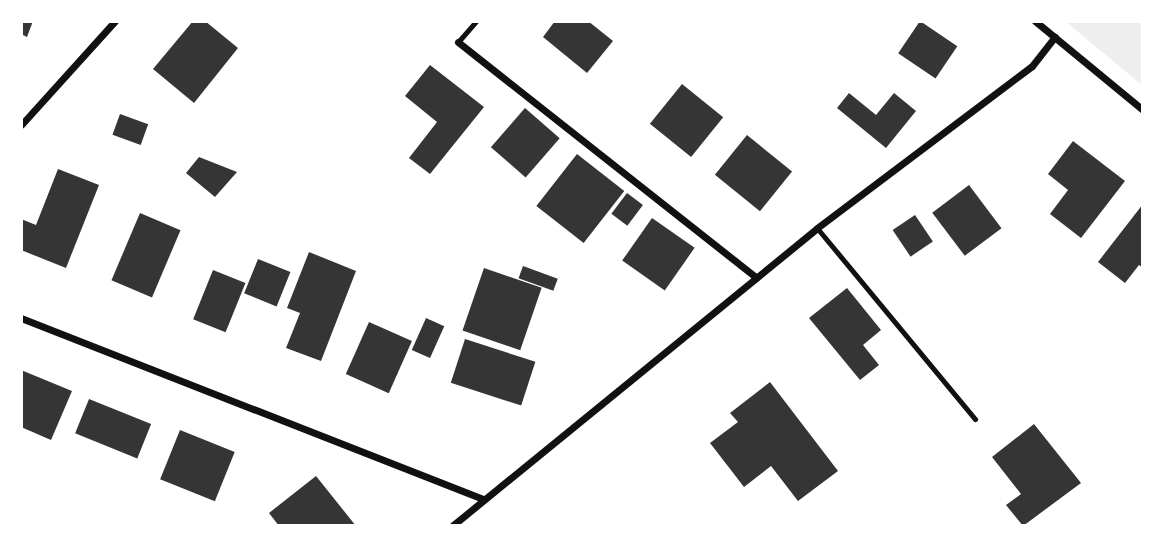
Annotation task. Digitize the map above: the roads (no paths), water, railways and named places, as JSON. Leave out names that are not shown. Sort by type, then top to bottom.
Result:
[{"type":"street","points":[[21,125],[115,21]]},
{"type":"street","points":[[1035,21],[1143,110]]},
{"type":"street","points":[[452,526],[817,228],[1032,66],[1055,37]]},
{"type":"street","points":[[458,42],[756,277]]},
{"type":"street","points":[[21,318],[484,499]]},
{"type":"lane","points":[[458,42],[476,21]]},
{"type":"lane","points":[[817,228],[975,419]]}]
